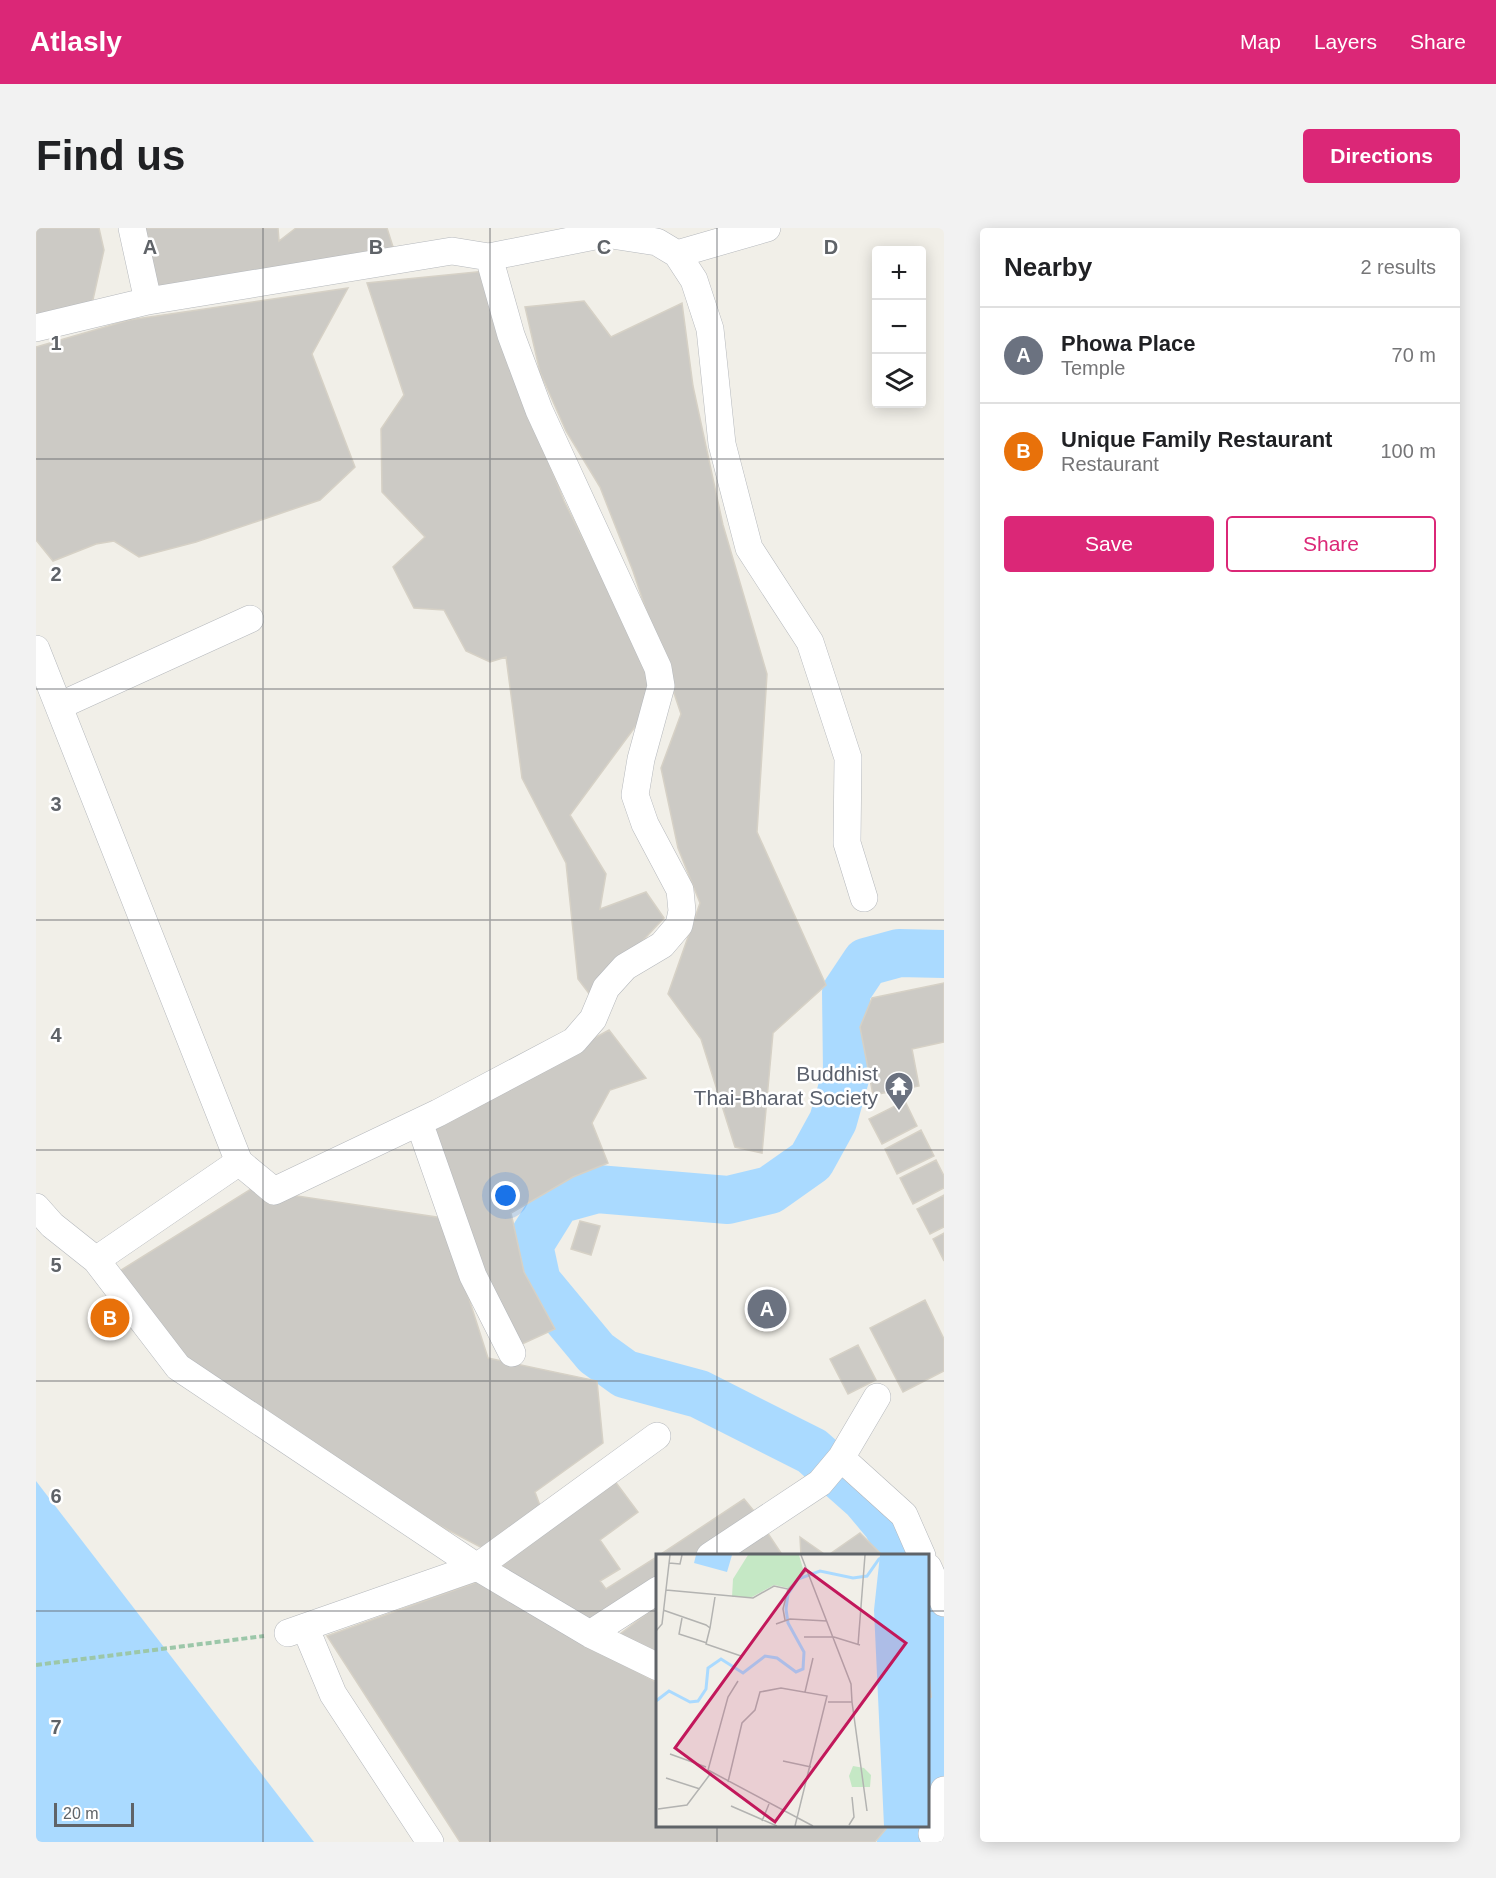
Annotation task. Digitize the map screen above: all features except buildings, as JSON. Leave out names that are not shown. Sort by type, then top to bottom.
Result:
[{"type":"street","points":[[132,228],[147,301]]},
{"type":"street","points":[[677,254],[766,228]]},
{"type":"street","points":[[36,328],[147,301],[452,251],[489,257],[605,234],[627,232],[657,242],[677,254],[694,280],[710,329],[722,444],[749,548],[810,642],[848,758],[847,843],[864,898]]},
{"type":"street","points":[[36,649],[239,1162],[274,1191],[419,1122],[574,1041],[593,1019],[606,988],[626,968],[662,945],[679,925],[682,911],[680,890],[645,824],[635,795],[641,759],[661,686],[658,668],[539,410],[511,335],[489,257]]},
{"type":"street","points":[[59,706],[249,619]]},
{"type":"street","points":[[419,1122],[472,1276],[512,1353]]},
{"type":"street","points":[[96,1260],[239,1162]]},
{"type":"street","points":[[36,1207],[52,1225],[96,1260],[178,1367],[477,1567],[590,1634],[656,1667]]},
{"type":"street","points":[[713,1554],[820,1484],[841,1458],[877,1397]]},
{"type":"street","points":[[430,1842],[333,1694],[297,1630],[477,1567],[657,1436]]},
{"type":"street","points":[[841,1458],[904,1515],[921,1554]]},
{"type":"street","points":[[929,1571],[944,1604]]},
{"type":"street","points":[[590,1634],[656,1591]]},
{"type":"street","points":[[931,1834],[944,1790]]},
{"type":"path","points":[[36,1665],[297,1630]]},
{"type":"water","points":[[36,1481],[314,1842],[36,1842]]},
{"type":"waterway","points":[[904,1554],[886,1523],[865,1498],[812,1451],[699,1394],[625,1374],[596,1353],[537,1282],[529,1245],[557,1200],[597,1189],[728,1200],[770,1190],[811,1161],[833,1121],[847,1071],[846,992],[866,962],[899,953],[944,954]]},
{"type":"waterway","points":[[929,1607],[936,1625],[939,1755],[929,1789]]},
{"type":"waterway","points":[[901,1842],[915,1827]]},
{"type":"place","name":"Buddhist Thai-Bharat Society","points":[[899,1112]]},
{"type":"place","name":"Phowa Place","points":[[767,1309]]},
{"type":"place","name":"Unique Family Restaurant","points":[[110,1318]]}]
